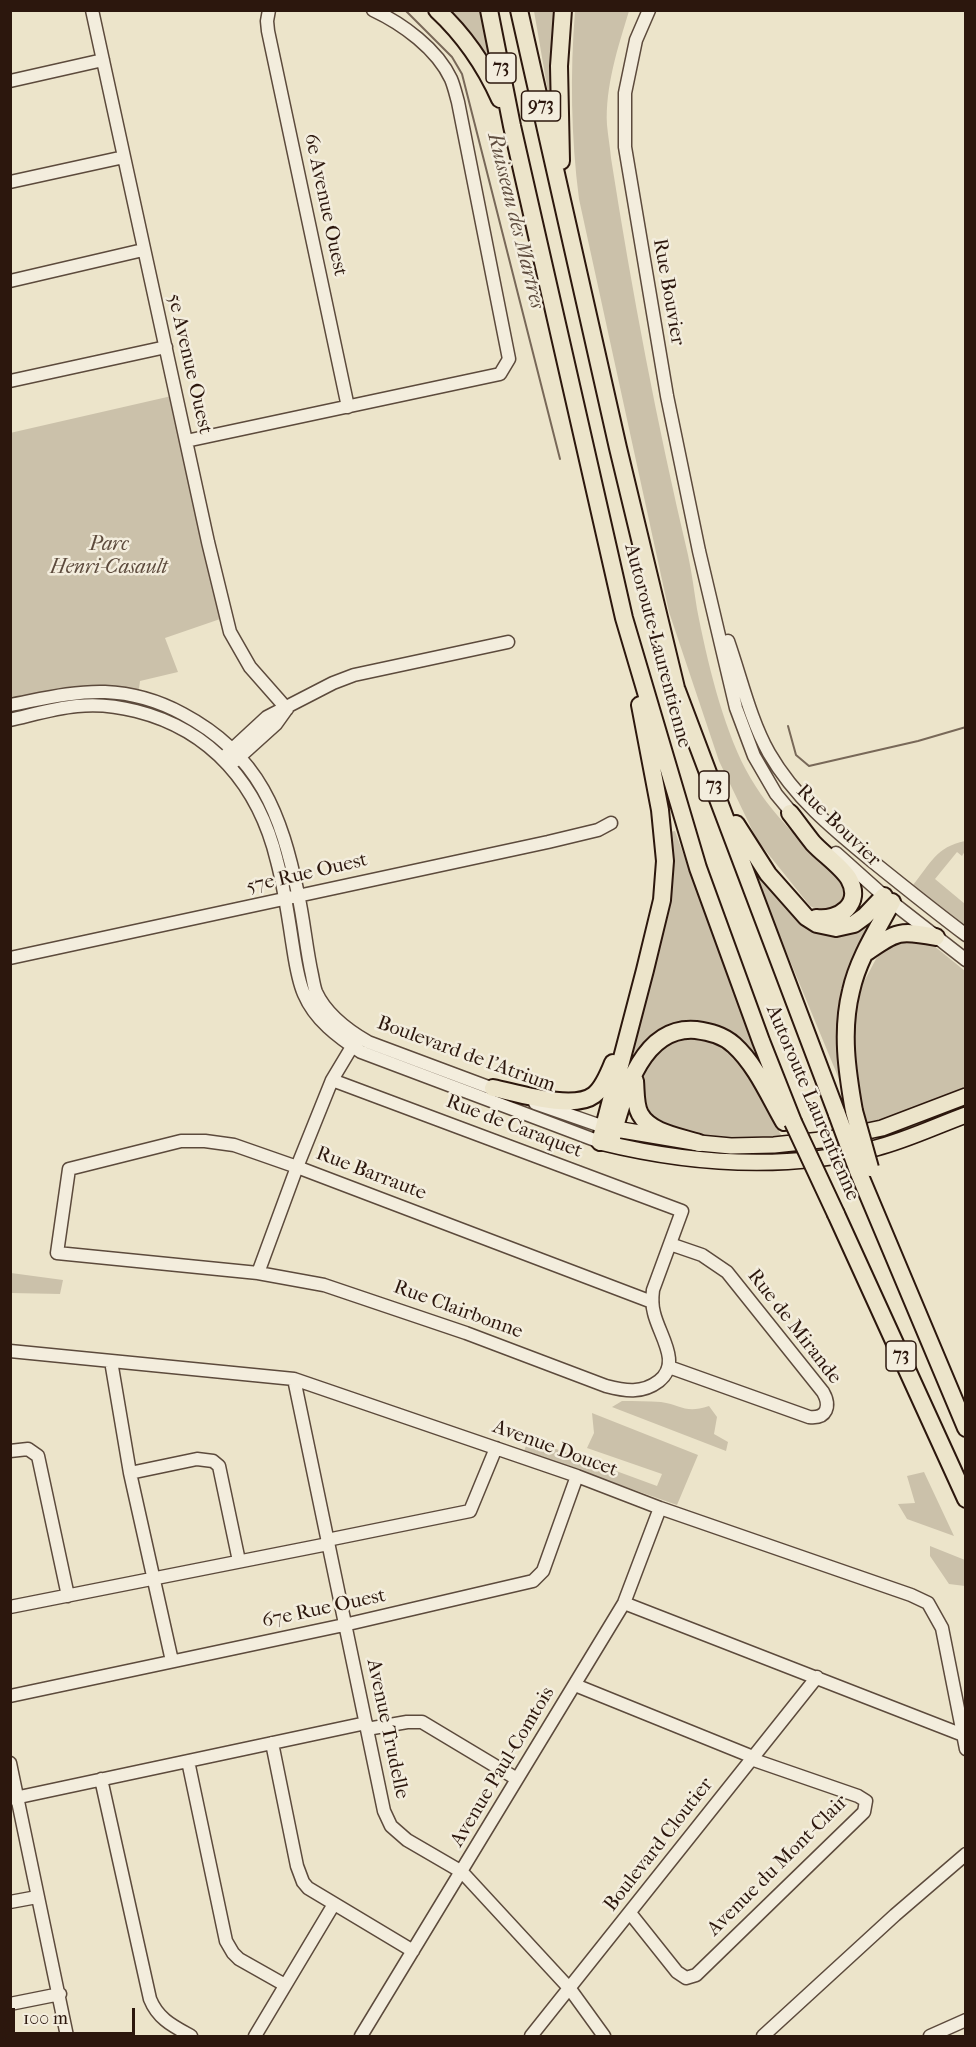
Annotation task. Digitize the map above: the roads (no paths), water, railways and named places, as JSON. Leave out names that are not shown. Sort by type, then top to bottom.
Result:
[{"type":"highway","points":[[437,10],[453,25],[492,82],[512,126]]},
{"type":"highway","name":"Autoroute Laurentienne","points":[[489,10],[512,126],[624,618],[698,868],[789,1123],[834,1210],[966,1499]]},
{"type":"highway","name":"Autoroute Laurentienne","points":[[519,10],[618,448],[676,688],[718,798],[846,1113],[883,1227],[966,1428]]},
{"type":"highway","points":[[562,201],[559,86],[563,10]]},
{"type":"highway","points":[[607,1136],[630,1023],[662,900],[665,861],[660,810],[624,618]]},
{"type":"highway","points":[[718,798],[768,874],[806,917],[817,924],[836,928],[854,924],[888,899]]},
{"type":"highway","points":[[790,813],[812,842],[849,879],[853,891],[846,911],[838,916],[824,919],[806,917]]},
{"type":"highway","points":[[846,1113],[845,1046],[851,988],[888,899]]},
{"type":"highway","points":[[866,952],[896,933],[909,932],[936,937]]},
{"type":"highway","points":[[493,1089],[567,1102],[583,1101],[596,1094],[607,1077],[630,1023]]},
{"type":"highway","points":[[607,1136],[643,1056],[656,1041],[672,1033],[690,1030],[709,1032],[732,1043],[746,1058],[789,1123]]},
{"type":"highway","points":[[634,1073],[636,1101],[640,1115],[646,1122],[653,1127],[699,1143]]},
{"type":"main road","name":"Boulevard de l'Atrium","points":[[607,1136],[731,1146],[774,1145],[830,1139],[882,1128],[966,1096]]},
{"type":"main road","name":"Boulevard de l'Atrium","points":[[607,1136],[655,1154],[702,1160],[787,1161],[875,1148],[966,1115]]},
{"type":"street","name":"5e Avenue Ouest","points":[[92,10],[143,250],[230,632],[250,667],[287,709]]},
{"type":"street","name":"6e Avenue Ouest","points":[[268,10],[268,31],[348,407]]},
{"type":"street","points":[[186,441],[500,374],[509,359],[458,102],[451,78],[434,55],[412,34],[374,10]]},
{"type":"street","name":"Rue Bouvier","points":[[649,10],[636,40],[625,93],[625,147],[666,396],[736,708],[754,756],[790,813],[888,899],[966,960]]},
{"type":"street","points":[[10,81],[103,60]]},
{"type":"street","points":[[10,182],[124,157]]},
{"type":"street","points":[[10,281],[143,250]]},
{"type":"street","points":[[10,381],[166,347]]},
{"type":"street","name":"Rue Bouvier","points":[[706,581],[751,710],[768,751],[792,787],[812,810],[899,883],[966,935]]},
{"type":"street","points":[[225,762],[267,717],[287,709],[333,683],[354,675],[508,642]]},
{"type":"street","name":"Boulevard de l'Atrium","points":[[10,705],[80,692],[107,692],[138,696],[193,719],[236,752],[260,783],[278,818],[298,895],[316,993],[350,1032],[355,1042]]},
{"type":"street","name":"Boulevard de l'Atrium","points":[[10,720],[78,705],[124,708],[164,720],[182,728],[203,742],[246,786],[262,816],[277,860],[296,965],[304,995],[329,1029],[355,1042],[379,1059],[607,1136]]},
{"type":"street","name":"57e Rue Ouest","points":[[10,958],[548,842],[598,830],[612,823]]},
{"type":"street","points":[[888,899],[899,883]]},
{"type":"street","points":[[258,1273],[332,1080],[355,1042]]},
{"type":"street","name":"Boulevard de l'Atrium","points":[[355,1042],[368,1042],[493,1089],[607,1136]]},
{"type":"street","name":"Rue de Caraquet","points":[[332,1080],[682,1211],[670,1244]]},
{"type":"street","name":"Rue Barraute","points":[[57,1252],[69,1169],[181,1141],[205,1141],[234,1145],[297,1167],[652,1302]]},
{"type":"street","points":[[669,1367],[668,1350],[654,1314],[652,1302],[653,1290],[670,1244]]},
{"type":"street","name":"Rue de Mirande","points":[[669,1367],[809,1417],[823,1416],[828,1404],[822,1392],[727,1272],[702,1255],[670,1244]]},
{"type":"street","name":"Rue Clairbonne","points":[[57,1252],[258,1273],[324,1285],[624,1391],[638,1391],[653,1386],[664,1377],[669,1367]]},
{"type":"street","name":"Avenue Doucet","points":[[10,1351],[294,1379],[577,1476],[660,1508],[911,1595],[928,1603],[942,1628],[966,1749]]},
{"type":"street","points":[[111,1361],[130,1473],[172,1661]]},
{"type":"street","name":"Avenue Trudelle","points":[[294,1379],[380,1796],[391,1826],[407,1840],[462,1872],[570,1989],[604,2037]]},
{"type":"street","points":[[10,1607],[470,1511],[496,1448]]},
{"type":"street","points":[[10,1451],[28,1449],[38,1456],[68,1596]]},
{"type":"street","points":[[130,1473],[197,1459],[213,1461],[219,1466],[239,1560]]},
{"type":"street","name":"67e Rue Ouest","points":[[10,1696],[344,1625],[533,1581],[543,1570],[577,1476]]},
{"type":"street","name":"Avenue Paul-Comtois","points":[[361,2037],[624,1603],[660,1508]]},
{"type":"street","points":[[624,1603],[963,1735]]},
{"type":"street","name":"Boulevard Cloutier","points":[[531,2037],[817,1677]]},
{"type":"street","name":"Avenue du Mont-Clair","points":[[575,1685],[752,1758],[858,1796],[866,1801],[864,1812],[696,1975],[686,1978],[678,1972],[630,1912]]},
{"type":"street","points":[[14,1799],[272,1743],[366,1726],[407,1722],[422,1722],[517,1779]]},
{"type":"street","points":[[272,1743],[299,1875],[308,1888],[413,1951]]},
{"type":"street","points":[[188,1761],[229,1948],[239,1959],[285,1985]]},
{"type":"street","points":[[10,1763],[14,1799],[60,1994],[67,2037]]},
{"type":"street","points":[[101,1779],[150,1999],[158,2014],[191,2037]]},
{"type":"street","points":[[764,2037],[895,1915],[966,1854]]},
{"type":"street","points":[[10,1902],[37,1897]]},
{"type":"street","points":[[255,2037],[334,1904]]},
{"type":"street","points":[[10,2004],[60,1994]]},
{"type":"street","points":[[930,2037],[966,2020]]},
{"type":"waterway","name":"Ruisseau des Martres","points":[[405,10],[452,57],[462,74],[560,459]]},
{"type":"waterway","name":"Ruisseau des Martres","points":[[788,726],[796,755],[809,766],[918,741],[966,727]]},
{"type":"park label","name":"Parc Henri-Casault","points":[[109,556]]}]
